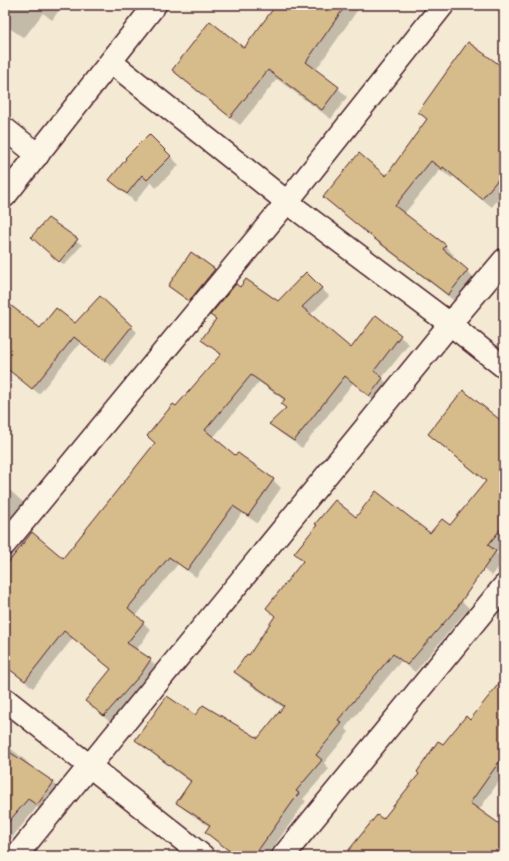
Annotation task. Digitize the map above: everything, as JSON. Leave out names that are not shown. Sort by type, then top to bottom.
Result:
[{"type":"street","points":[[5,196],[155,5]]},
{"type":"street","points":[[5,544],[287,202],[443,5]]},
{"type":"street","points":[[111,62],[287,202],[450,324],[504,367]]},
{"type":"street","points":[[5,129],[38,155]]},
{"type":"street","points":[[16,856],[450,324],[504,260]]},
{"type":"street","points":[[283,856],[504,586]]},
{"type":"street","points":[[5,699],[203,856]]},
{"type":"building","points":[[276,5],[346,5],[306,62],[339,87],[322,110],[268,70],[230,117],[172,70],[210,21],[244,48]]},
{"type":"building","points":[[468,42],[504,68],[504,172],[482,199],[443,167],[442,169],[431,161],[395,206],[446,245],[443,249],[468,270],[448,295],[323,197],[359,153],[386,176],[427,119],[418,112]]},
{"type":"building","points":[[149,134],[171,156],[147,180],[142,175],[127,194],[109,180],[126,159],[125,158]]},
{"type":"building","points":[[48,218],[78,239],[59,262],[31,237]]},
{"type":"building","points":[[191,252],[215,269],[189,301],[168,286]]},
{"type":"building","points":[[306,272],[322,288],[302,307],[351,348],[376,315],[401,335],[374,371],[383,378],[369,396],[345,376],[294,441],[269,424],[286,408],[281,404],[285,399],[251,375],[205,430],[235,455],[238,453],[274,479],[248,516],[233,506],[187,570],[169,557],[128,608],[144,622],[127,643],[151,659],[141,674],[104,716],[85,701],[111,669],[64,631],[25,681],[5,666],[5,567],[32,532],[63,558],[155,443],[147,436],[173,404],[176,406],[221,354],[201,340],[216,319],[210,315],[236,284],[240,287],[246,279],[278,301]]},
{"type":"building","points":[[100,296],[132,326],[104,361],[74,337],[32,389],[5,367],[5,301],[40,328],[56,308],[75,323]]},
{"type":"building","points":[[463,390],[504,423],[504,525],[488,545],[496,551],[456,609],[407,665],[393,654],[338,720],[342,723],[316,755],[322,760],[296,791],[299,793],[254,856],[236,856],[205,832],[210,825],[176,803],[191,781],[135,740],[167,696],[195,715],[203,705],[258,738],[284,706],[234,672],[247,654],[249,655],[275,616],[266,608],[303,561],[294,553],[335,500],[356,517],[376,491],[430,533],[442,519],[450,525],[486,481],[428,434]]},
{"type":"building","points":[[504,677],[504,755],[470,803],[504,827],[504,856],[344,856],[377,815],[383,819],[419,774],[417,772],[438,741],[443,744],[466,716],[470,720]]},
{"type":"building","points":[[5,749],[54,782],[37,805],[28,799],[5,826]]}]
